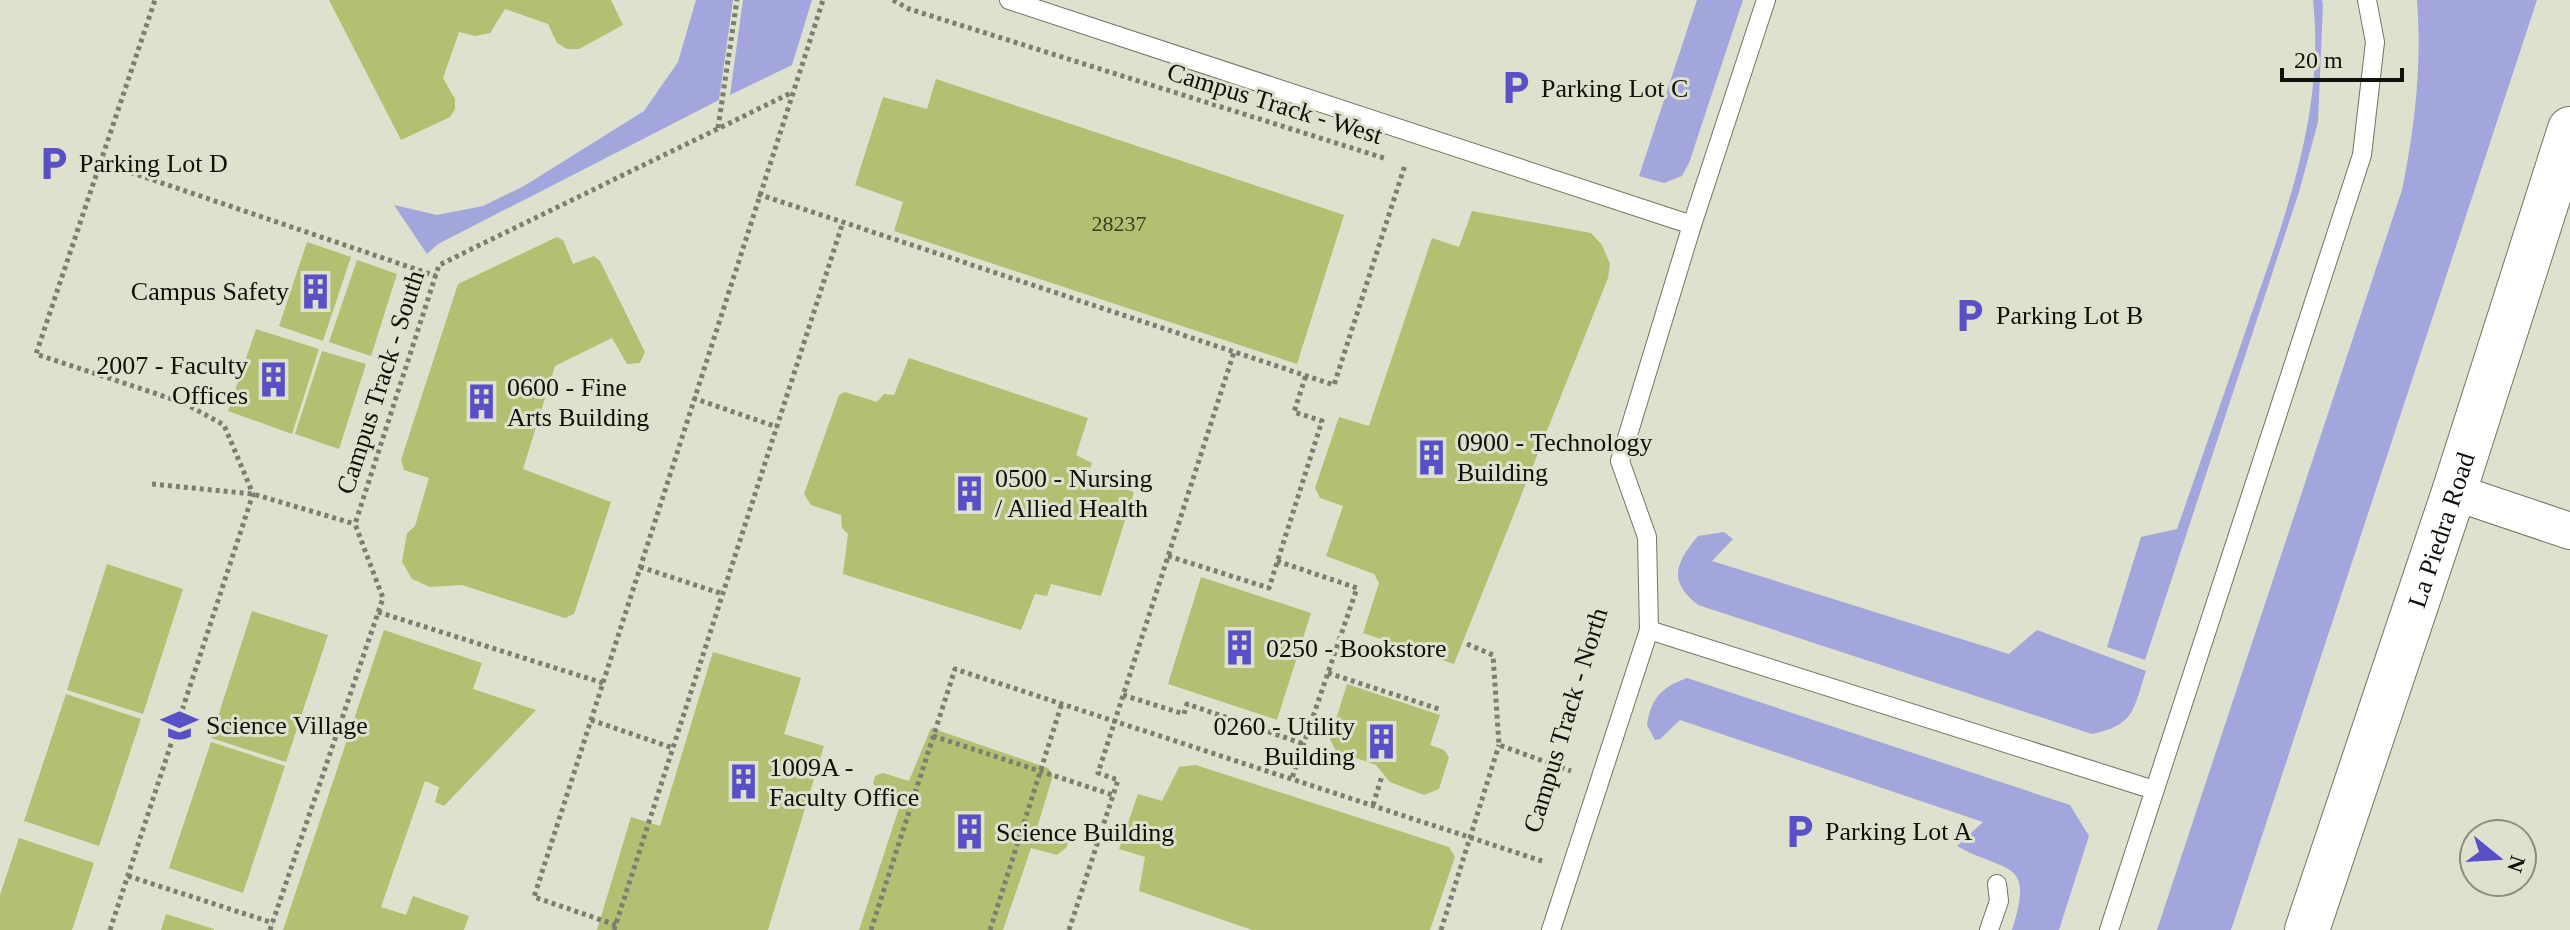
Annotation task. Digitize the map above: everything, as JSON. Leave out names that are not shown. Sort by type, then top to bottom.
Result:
[{"type":"street","name":"La Piedra Road","points":[[2307,930],[2454,492],[2570,129]]},
{"type":"street","points":[[2454,492],[2570,531]]},
{"type":"lane","points":[[1009,0],[1692,225]]},
{"type":"lane","points":[[1551,930],[1649,630],[1647,537],[1620,461],[1692,225],[1766,0]]},
{"type":"lane","points":[[2109,930],[2362,155],[2375,42],[2367,0]]},
{"type":"lane","points":[[1649,630],[2154,790]]},
{"type":"lane","points":[[1989,930],[1999,901],[1997,884]]},
{"type":"path","points":[[110,930],[253,494],[224,425],[184,403],[36,354],[155,0]]},
{"type":"path","points":[[718,128],[737,0]]},
{"type":"path","points":[[823,0],[534,897],[615,927],[843,222]]},
{"type":"path","name":"Campus Track - West","points":[[893,0],[909,9],[1420,170]]},
{"type":"path","name":"Campus Track - South","points":[[272,927],[383,598],[355,524],[439,265],[793,92]]},
{"type":"path","points":[[100,162],[436,276]]},
{"type":"path","points":[[758,194],[1334,385],[1405,165]]},
{"type":"path","points":[[1069,930],[1118,780],[1098,773],[1234,352]]},
{"type":"path","points":[[1168,556],[1269,588],[1322,421],[1294,412],[1306,375]]},
{"type":"path","points":[[693,398],[777,427]]},
{"type":"path","points":[[152,484],[253,494],[355,524]]},
{"type":"path","points":[[1277,561],[1357,588],[1292,778]]},
{"type":"path","points":[[640,567],[723,594]]},
{"type":"path","points":[[378,612],[603,683]]},
{"type":"path","points":[[1441,930],[1499,745],[1493,655],[1467,644]]},
{"type":"path","points":[[871,930],[955,669],[1542,861]]},
{"type":"path","points":[[1328,673],[1442,710]]},
{"type":"path","points":[[1123,695],[1184,714],[1187,704],[1304,744]]},
{"type":"path","points":[[990,930],[1062,703]]},
{"type":"path","points":[[591,720],[673,748]]},
{"type":"path","points":[[933,736],[1113,795]]},
{"type":"path","points":[[1499,745],[1571,771]]},
{"type":"path","name":"Campus Track - North","points":[[1567,784],[1576,757]]},
{"type":"path","points":[[1373,805],[1382,776]]},
{"type":"path","name":"Campus Track - North","points":[[1538,875],[1546,848]]},
{"type":"path","points":[[128,876],[272,927]]},
{"type":"shaded area","points":[[696,0],[733,0],[719,100],[438,244],[427,254],[394,205],[437,215],[483,206],[524,186],[644,111],[678,62]]},
{"type":"shaded area","points":[[743,0],[812,0],[792,65],[730,95]]},
{"type":"shaded area","points":[[1697,0],[1743,0],[1689,163],[1682,176],[1664,183],[1639,176]]},
{"type":"shaded area","points":[[2313,0],[2322,0],[2323,4],[2318,122],[2299,192],[2145,660],[2107,647],[2141,537],[2177,529],[2278,238],[2308,121],[2315,41]]},
{"type":"shaded area","points":[[2417,0],[2537,0],[2231,930],[2157,930],[2402,190],[2416,95],[2419,48]]},
{"type":"shaded area","points":[[1724,532],[1733,539],[1712,561],[2009,654],[2037,630],[2146,671],[2135,706],[2117,726],[2092,734],[1698,605],[1682,587],[1678,571],[1680,563],[1698,536]]},
{"type":"shaded area","points":[[1687,678],[2070,805],[2089,836],[2059,930],[2012,930],[2020,890],[2018,879],[2002,866],[1957,846],[1983,822],[1680,720],[1655,740],[1647,725],[1651,708],[1664,690]]},
{"type":"building","points":[[329,0],[611,0],[623,25],[579,49],[567,49],[557,43],[548,24],[505,9],[490,33],[475,36],[459,32],[443,78],[455,99],[455,109],[450,117],[401,140]]},
{"type":"building","points":[[936,79],[1344,215],[1297,364],[894,231],[903,202],[855,185],[883,97],[927,109]]},
{"type":"building","name":"0900 - Technology Building","points":[[1472,211],[1591,233],[1602,245],[1610,264],[1608,278],[1454,664],[1363,633],[1379,583],[1374,574],[1326,556],[1343,506],[1320,498],[1315,488],[1339,417],[1369,426],[1432,238],[1459,247]]},
{"type":"building","name":"0600 - Fine Arts Building","points":[[557,237],[563,240],[573,264],[594,256],[600,261],[645,352],[640,363],[627,364],[612,338],[555,366],[523,469],[611,502],[574,614],[565,618],[462,585],[430,587],[412,579],[402,562],[407,533],[415,526],[429,478],[404,470],[401,460],[458,284]]},
{"type":"building","name":"Campus Safety","points":[[307,242],[351,257],[323,341],[279,326]]},
{"type":"building","points":[[357,260],[397,274],[371,356],[329,342]]},
{"type":"building","name":"2007 - Faculty Offices","points":[[256,329],[319,349],[292,434],[228,411]]},
{"type":"building","points":[[322,351],[366,364],[339,449],[295,434]]},
{"type":"building","name":"0500 - Nursing / Allied Health","points":[[909,358],[1088,418],[1076,455],[1092,463],[1087,476],[1134,492],[1101,596],[1051,584],[1047,596],[1035,594],[1021,630],[843,574],[848,534],[842,528],[841,515],[811,505],[804,494],[839,395],[845,392],[877,402],[884,394],[894,395]]},
{"type":"building","points":[[107,564],[183,589],[143,714],[67,690]]},
{"type":"building","name":"0250 - Bookstore","points":[[1201,577],[1311,613],[1277,720],[1168,684]]},
{"type":"building","points":[[252,611],[328,635],[286,762],[211,738]]},
{"type":"building","points":[[384,630],[482,663],[473,689],[536,710],[444,806],[435,802],[439,787],[425,781],[381,907],[406,915],[413,896],[469,916],[464,930],[283,930]]},
{"type":"building","name":"1009A - Faculty Office","points":[[713,652],[801,678],[784,734],[824,746],[768,930],[597,930],[631,817],[660,826]]},
{"type":"building","name":"0260 - Utility Building","points":[[1347,684],[1440,715],[1430,745],[1444,750],[1449,757],[1439,789],[1424,795],[1390,782],[1376,765],[1336,751],[1330,739]]},
{"type":"building","points":[[66,694],[141,719],[99,846],[24,821]]},
{"type":"building","name":"Science Building","points":[[931,728],[1048,768],[1053,775],[1037,828],[1061,836],[1068,841],[1067,847],[1057,855],[1031,848],[1003,930],[859,930],[902,799],[879,792],[873,783],[875,776],[883,773],[909,781]]},
{"type":"building","points":[[211,742],[285,766],[243,893],[169,868]]},
{"type":"building","points":[[1196,765],[1449,847],[1455,857],[1430,930],[1252,930],[1139,891],[1145,857],[1119,849],[1138,794],[1162,801],[1179,767]]},
{"type":"building","points":[[19,838],[94,863],[72,930],[0,930],[0,895]]},
{"type":"building","points":[[166,914],[214,929],[214,930],[161,930]]},
{"type":"place","name":"Parking Lot C","points":[[1515,88]]},
{"type":"place","name":"Parking Lot D","points":[[53,163]]},
{"type":"place","name":"Campus Safety","points":[[315,291]]},
{"type":"place","name":"Parking Lot B","points":[[1970,315]]},
{"type":"place","name":"2007 - Faculty Offices","points":[[274,380]]},
{"type":"place","name":"0600 - Fine Arts Building","points":[[481,402]]},
{"type":"place","name":"0900 - Technology Building","points":[[1431,457]]},
{"type":"place","name":"0500 - Nursing / Allied Health","points":[[969,493]]},
{"type":"place","name":"0250 - Bookstore","points":[[1240,648]]},
{"type":"place","name":"Science Village","points":[[180,725]]},
{"type":"place","name":"0260 - Utility Building","points":[[1381,741]]},
{"type":"place","name":"1009A - Faculty Office","points":[[743,782]]},
{"type":"place","name":"Parking Lot A","points":[[1799,831]]},
{"type":"place","name":"Science Building","points":[[970,832]]}]
